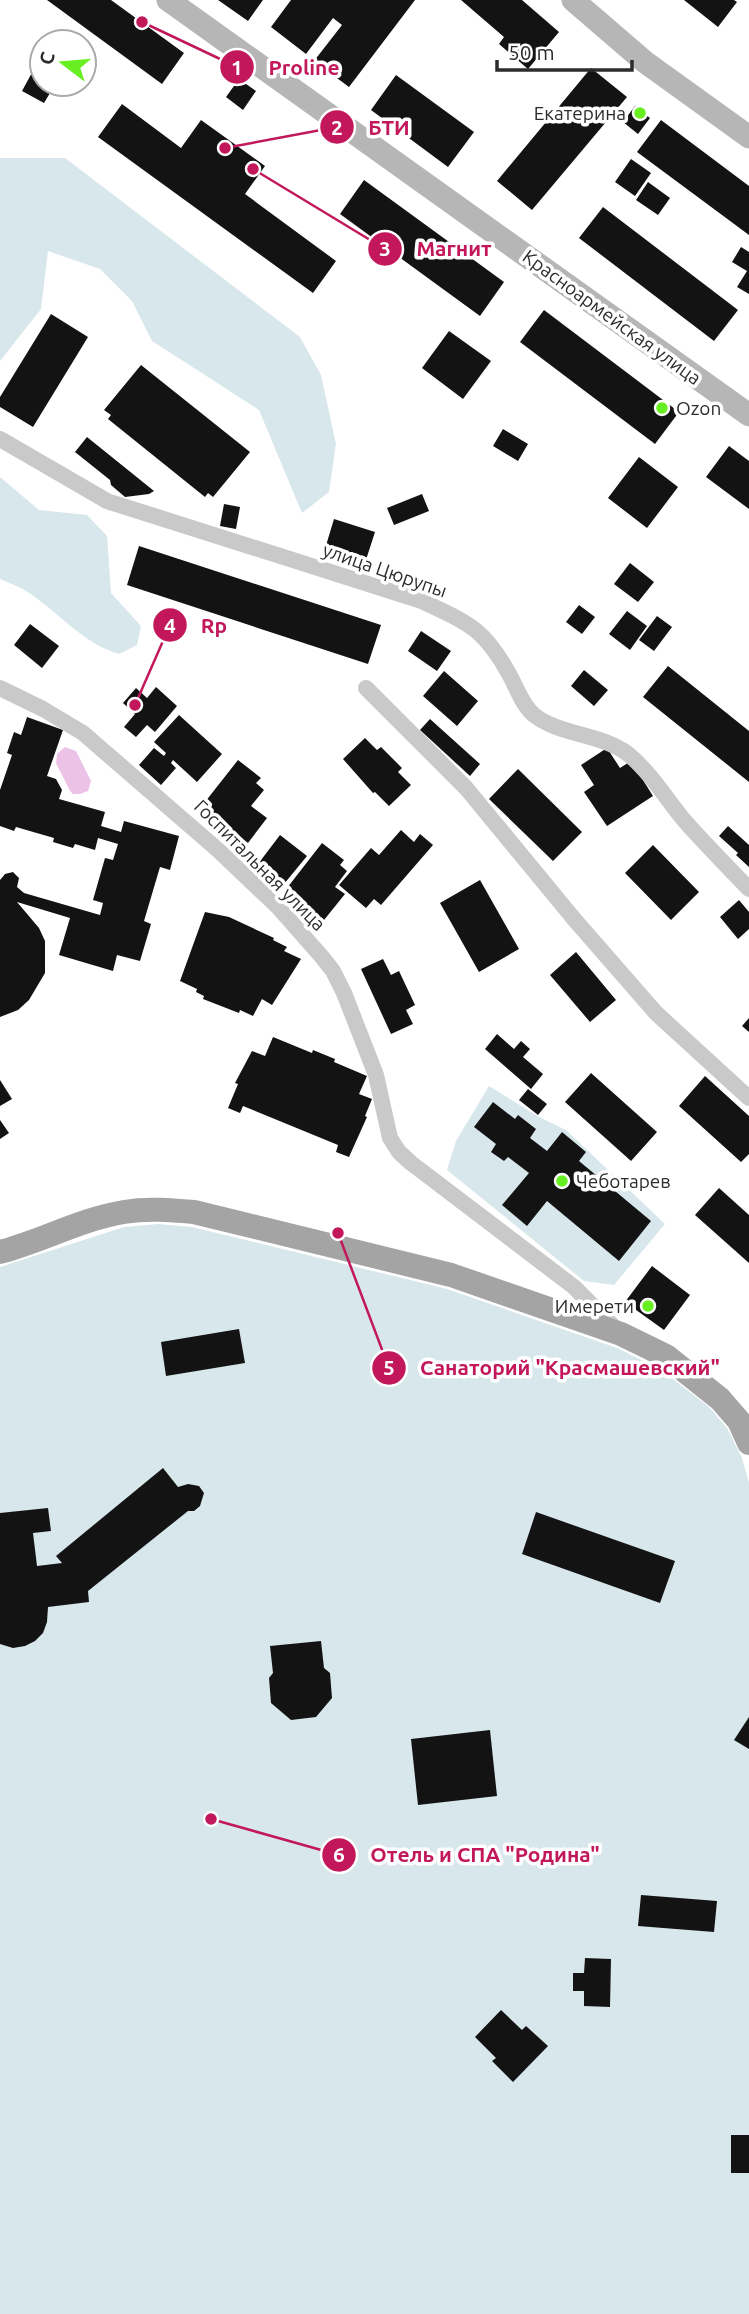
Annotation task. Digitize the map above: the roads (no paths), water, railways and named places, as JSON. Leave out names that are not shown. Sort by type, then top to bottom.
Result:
[{"type":"main road","points":[[3,1251],[81,1223],[123,1212],[160,1209],[194,1212],[451,1275],[621,1335],[666,1356],[720,1399],[739,1422],[749,1443]]},
{"type":"street","name":"Красноармейская улица","points":[[167,0],[749,415]]},
{"type":"street","points":[[573,0],[645,62],[749,137]]},
{"type":"street","name":"улица Цюрупы","points":[[0,439],[107,501],[422,601],[466,622],[482,634],[495,650],[524,703],[534,715],[550,724],[605,742],[628,754],[700,838],[749,889]]},
{"type":"street","name":"Госпитальная улица","points":[[0,688],[83,733],[190,824],[278,908],[333,971],[376,1075],[388,1131],[399,1152],[573,1287],[621,1335]]},
{"type":"street","points":[[366,688],[466,788],[656,1013],[749,1098]]},
{"type":"place","name":"Proline","points":[[142,22]]},
{"type":"place","name":"Екатерина","points":[[640,113]]},
{"type":"place","name":"БТИ","points":[[225,148]]},
{"type":"place","name":"Магнит","points":[[253,169]]},
{"type":"place","name":"Ozon","points":[[662,408]]},
{"type":"place","name":"Rp","points":[[135,705]]},
{"type":"place","name":"Чеботарев","points":[[562,1181]]},
{"type":"place","name":"Санаторий \"Красмашевский\"","points":[[338,1233]]},
{"type":"place","name":"Имерети","points":[[648,1306]]},
{"type":"place","name":"Отель и СПА \"Родина\"","points":[[211,1819]]}]
